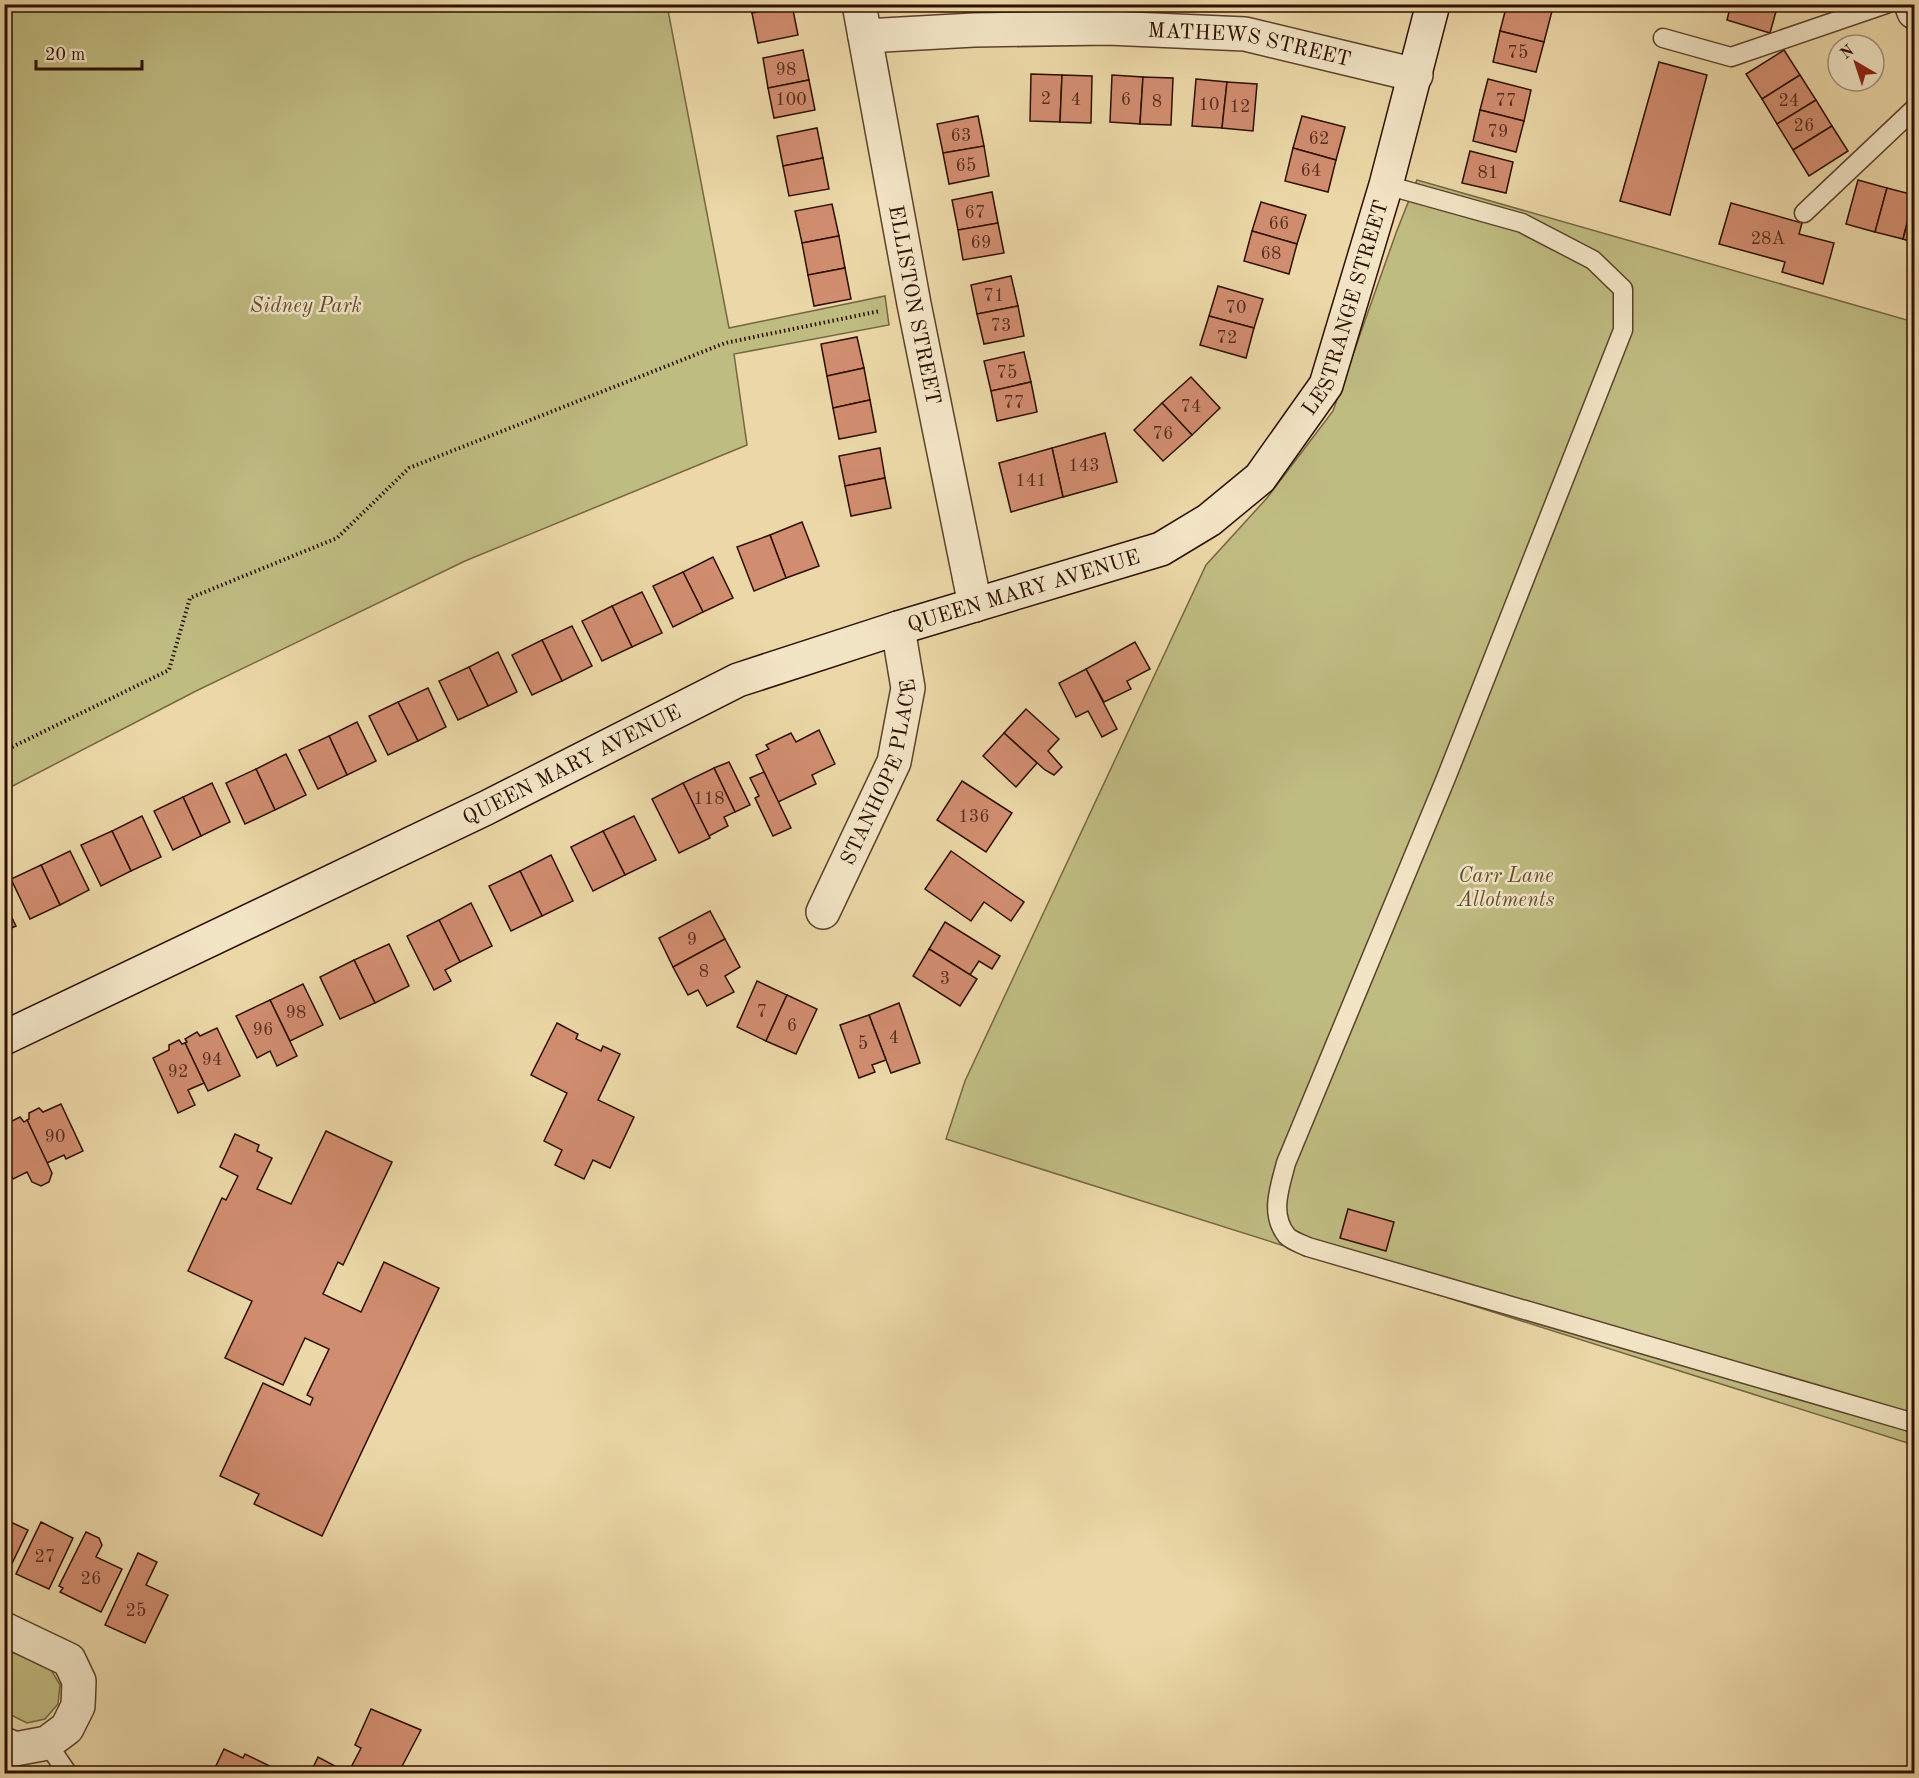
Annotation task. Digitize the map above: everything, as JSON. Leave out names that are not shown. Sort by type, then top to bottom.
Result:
[{"type":"street","name":"ELLISTON STREET","points":[[859,4],[914,304],[975,606]]},
{"type":"street","name":"LESTRANGE STREET","points":[[1161,549],[1209,520],[1260,478],[1326,385],[1386,185],[1433,4]]},
{"type":"street","points":[[1911,4],[1914,12]]},
{"type":"street","name":"MATHEWS STREET","points":[[865,36],[974,30],[1097,28],[1245,34],[1416,75]]},
{"type":"street","name":"QUEEN MARY AVENUE","points":[[4,1038],[486,808],[738,680],[898,628],[1161,549]]},
{"type":"street","name":"STANHOPE PLACE","points":[[823,912],[894,762],[908,688],[898,628]]},
{"type":"street","points":[[4,1629],[69,1660],[79,1681],[78,1706],[67,1728],[48,1743],[15,1749],[4,1744]]},
{"type":"lane","points":[[1663,38],[1731,57],[1887,4]]},
{"type":"lane","points":[[1804,213],[1914,109]]},
{"type":"lane","points":[[1386,185],[1522,223],[1593,260],[1623,289],[1623,330],[1446,778],[1286,1163],[1278,1194],[1277,1219],[1288,1237],[1308,1247],[1914,1423]]},
{"type":"lane","points":[[48,1743],[68,1773]]},
{"type":"path","points":[[4,751],[169,670],[190,598],[337,538],[409,468],[725,343],[914,304]]},
{"type":"green space","name":"Sidney Park","points":[[5,4],[667,5],[729,328],[885,296],[889,325],[734,354],[747,445],[465,561],[196,691],[5,790]]},
{"type":"green space","name":"Carr Lane Allotments","points":[[1417,180],[1914,322],[1914,1445],[946,1139],[965,1081],[1206,565],[1267,498],[1333,411]]},
{"type":"green space","points":[[5,1649],[50,1668],[60,1685],[58,1704],[45,1719],[27,1723],[5,1712]]},
{"type":"building","points":[[750,4],[792,4],[792,5],[752,13]]},
{"type":"building","points":[[1507,4],[1527,4],[1552,11],[1544,42],[1500,31]]},
{"type":"building","points":[[1731,4],[1778,4],[1770,33],[1727,20]]},
{"type":"building","points":[[792,5],[798,35],[758,43],[752,13]]},
{"type":"building","points":[[1500,31],[1544,42],[1536,72],[1493,62]]},
{"type":"building","points":[[803,50],[809,80],[768,88],[763,58]]},
{"type":"building","points":[[1784,50],[1800,75],[1762,99],[1746,74]]},
{"type":"building","points":[[1659,62],[1707,75],[1670,215],[1620,201]]},
{"type":"building","points":[[1031,74],[1062,75],[1060,122],[1030,121]]},
{"type":"building","points":[[1062,75],[1092,76],[1091,123],[1060,122]]},
{"type":"building","points":[[1112,75],[1143,77],[1140,124],[1110,122]]},
{"type":"building","points":[[1800,75],[1816,100],[1777,124],[1762,99]]},
{"type":"building","points":[[1143,77],[1173,78],[1171,125],[1140,124]]},
{"type":"building","points":[[1196,79],[1227,82],[1222,128],[1192,126]]},
{"type":"building","points":[[1488,79],[1531,90],[1524,121],[1480,110]]},
{"type":"building","points":[[809,80],[815,110],[774,118],[768,88]]},
{"type":"building","points":[[1227,82],[1257,84],[1253,131],[1222,128]]},
{"type":"building","points":[[1816,100],[1832,126],[1793,150],[1777,124]]},
{"type":"building","points":[[1480,110],[1524,121],[1516,152],[1473,141]]},
{"type":"building","points":[[978,116],[984,146],[943,153],[937,124]]},
{"type":"building","points":[[1302,116],[1345,127],[1336,160],[1293,148]]},
{"type":"building","points":[[1832,126],[1848,151],[1809,176],[1793,150]]},
{"type":"building","points":[[817,128],[823,158],[783,166],[777,136]]},
{"type":"building","points":[[984,146],[989,176],[949,184],[943,153]]},
{"type":"building","points":[[1293,148],[1336,160],[1328,192],[1285,181]]},
{"type":"building","points":[[1470,151],[1513,162],[1506,193],[1462,183]]},
{"type":"building","points":[[823,158],[829,189],[789,196],[783,166]]},
{"type":"building","points":[[1858,180],[1887,188],[1875,232],[1846,224]]},
{"type":"building","points":[[1887,188],[1914,195],[1903,239],[1875,232]]},
{"type":"building","points":[[992,192],[998,223],[958,230],[952,200]]},
{"type":"building","points":[[1914,199],[1914,243],[1903,239]]},
{"type":"building","points":[[1261,202],[1306,215],[1297,244],[1252,231]]},
{"type":"building","points":[[1731,203],[1802,223],[1799,234],[1834,243],[1823,284],[1782,272],[1785,262],[1719,244]]},
{"type":"building","points":[[832,204],[839,236],[802,243],[795,211]]},
{"type":"building","points":[[998,223],[1004,253],[963,260],[958,230]]},
{"type":"building","points":[[1252,231],[1297,244],[1289,274],[1244,261]]},
{"type":"building","points":[[839,236],[845,268],[808,275],[802,243]]},
{"type":"building","points":[[845,268],[851,299],[814,306],[808,275]]},
{"type":"building","points":[[1011,276],[1018,306],[977,314],[971,285]]},
{"type":"building","points":[[1218,286],[1263,299],[1254,328],[1209,316]]},
{"type":"building","points":[[1018,306],[1024,336],[984,344],[977,314]]},
{"type":"building","points":[[1209,316],[1254,328],[1246,358],[1200,345]]},
{"type":"building","points":[[857,337],[864,368],[827,376],[821,344]]},
{"type":"building","points":[[1024,352],[1031,382],[991,391],[984,361]]},
{"type":"building","points":[[864,368],[870,400],[833,408],[827,376]]},
{"type":"building","points":[[1191,377],[1220,408],[1192,435],[1162,403]]},
{"type":"building","points":[[1031,382],[1037,412],[997,421],[991,391]]},
{"type":"building","points":[[870,400],[876,432],[839,439],[833,408]]},
{"type":"building","points":[[1162,403],[1192,435],[1163,461],[1134,430]]},
{"type":"building","points":[[1105,433],[1117,482],[1063,497],[1052,448]]},
{"type":"building","points":[[880,448],[885,478],[845,486],[839,456]]},
{"type":"building","points":[[1052,448],[1063,497],[1011,512],[999,463]]},
{"type":"building","points":[[885,478],[891,508],[851,516],[845,486]]},
{"type":"building","points":[[802,522],[819,566],[786,578],[770,535]]},
{"type":"building","points":[[770,535],[786,578],[754,591],[737,547]]},
{"type":"building","points":[[713,557],[733,598],[703,612],[683,572]]},
{"type":"building","points":[[683,572],[703,612],[673,627],[653,586]]},
{"type":"building","points":[[642,592],[662,633],[632,647],[612,606]]},
{"type":"building","points":[[612,606],[632,647],[602,661],[582,621]]},
{"type":"building","points":[[572,626],[592,666],[562,681],[542,640]]},
{"type":"building","points":[[542,640],[562,681],[532,695],[512,655]]},
{"type":"building","points":[[1135,642],[1150,669],[1127,681],[1131,689],[1104,702],[1086,669]]},
{"type":"building","points":[[498,652],[517,692],[488,706],[469,667]]},
{"type":"building","points":[[469,667],[488,706],[458,720],[439,681]]},
{"type":"building","points":[[1086,669],[1117,729],[1102,737],[1088,711],[1076,717],[1059,683]]},
{"type":"building","points":[[428,688],[446,727],[418,741],[398,702]]},
{"type":"building","points":[[398,702],[418,741],[388,755],[369,716]]},
{"type":"building","points":[[1026,709],[1059,739],[1048,751],[1062,767],[1054,775],[1045,770],[1004,733]]},
{"type":"building","points":[[357,722],[376,761],[347,775],[329,736]]},
{"type":"building","points":[[819,730],[835,764],[812,775],[816,784],[778,802],[756,755],[769,749],[766,745],[791,733],[796,742]]},
{"type":"building","points":[[1004,733],[1037,763],[1016,787],[983,756]]},
{"type":"building","points":[[329,736],[347,775],[318,789],[299,750]]},
{"type":"building","points":[[286,754],[306,795],[275,810],[256,769]]},
{"type":"building","points":[[729,762],[750,805],[735,812],[714,768]]},
{"type":"building","points":[[714,768],[735,812],[724,817],[728,826],[709,836],[683,783]]},
{"type":"building","points":[[256,769],[275,810],[245,824],[226,783]]},
{"type":"building","points":[[764,772],[791,828],[773,836],[755,798],[759,796],[750,778]]},
{"type":"building","points":[[962,781],[1012,813],[986,852],[937,820]]},
{"type":"building","points":[[212,783],[230,822],[201,836],[183,797]]},
{"type":"building","points":[[683,783],[710,838],[679,853],[652,799]]},
{"type":"building","points":[[183,797],[201,836],[173,850],[154,811]]},
{"type":"building","points":[[142,816],[161,857],[131,871],[112,831]]},
{"type":"building","points":[[634,816],[656,860],[625,875],[603,831]]},
{"type":"building","points":[[112,831],[131,871],[101,886],[81,845]]},
{"type":"building","points":[[603,831],[625,875],[593,891],[571,847]]},
{"type":"building","points":[[70,851],[89,890],[60,905],[41,865]]},
{"type":"building","points":[[951,851],[1024,902],[1011,921],[984,902],[971,921],[925,889]]},
{"type":"building","points":[[551,855],[573,901],[542,916],[520,871]]},
{"type":"building","points":[[41,865],[60,905],[30,919],[11,879]]},
{"type":"building","points":[[520,871],[542,916],[511,931],[489,886]]},
{"type":"building","points":[[4,902],[16,926],[4,931]]},
{"type":"building","points":[[471,903],[492,946],[460,962],[439,920]]},
{"type":"building","points":[[710,911],[725,939],[673,967],[659,938]]},
{"type":"building","points":[[439,920],[460,962],[445,970],[451,981],[434,990],[407,936]]},
{"type":"building","points":[[945,922],[1000,956],[992,969],[979,961],[970,975],[929,949]]},
{"type":"building","points":[[725,939],[740,967],[725,976],[734,992],[707,1006],[698,990],[688,995],[673,967]]},
{"type":"building","points":[[389,944],[409,986],[375,1003],[354,960]]},
{"type":"building","points":[[929,949],[977,979],[960,1006],[913,976]]},
{"type":"building","points":[[354,960],[375,1003],[340,1019],[320,977]]},
{"type":"building","points":[[757,981],[787,995],[766,1041],[737,1027]]},
{"type":"building","points":[[303,984],[323,1025],[290,1041],[270,1000]]},
{"type":"building","points":[[787,995],[817,1009],[796,1054],[766,1041]]},
{"type":"building","points":[[270,1000],[297,1056],[277,1066],[270,1051],[257,1058],[236,1016]]},
{"type":"building","points":[[899,1003],[920,1063],[891,1073],[869,1015]]},
{"type":"building","points":[[869,1015],[886,1060],[872,1065],[875,1072],[859,1078],[840,1025]]},
{"type":"building","points":[[557,1023],[578,1034],[576,1039],[601,1051],[603,1046],[620,1054],[598,1100],[634,1117],[610,1168],[593,1160],[584,1179],[555,1165],[562,1150],[544,1141],[567,1093],[531,1075]]},
{"type":"building","points":[[217,1028],[240,1076],[208,1091],[185,1039],[197,1032],[200,1036]]},
{"type":"building","points":[[179,1040],[182,1044],[185,1043],[204,1083],[188,1090],[195,1105],[178,1113],[153,1058],[169,1050],[169,1045]]},
{"type":"building","points":[[61,1104],[83,1151],[66,1159],[64,1155],[47,1163],[27,1120],[29,1113],[39,1108],[43,1112]]},
{"type":"building","points":[[20,1117],[24,1122],[27,1120],[52,1173],[49,1182],[41,1186],[32,1182],[27,1172],[13,1179],[4,1161],[4,1131],[10,1128],[8,1125],[10,1122]]},
{"type":"building","points":[[326,1131],[392,1162],[343,1265],[338,1262],[323,1294],[361,1312],[384,1262],[439,1288],[322,1536],[254,1504],[259,1494],[220,1476],[263,1383],[310,1405],[313,1398],[307,1395],[329,1349],[305,1338],[283,1385],[225,1358],[252,1301],[188,1271],[222,1198],[226,1200],[238,1176],[220,1167],[235,1134],[259,1145],[257,1151],[272,1158],[257,1189],[291,1204]]},
{"type":"building","points":[[1348,1209],[1394,1222],[1386,1251],[1340,1238]]},
{"type":"building","points":[[4,1519],[28,1530],[6,1576],[4,1575]]},
{"type":"building","points":[[41,1522],[73,1538],[49,1589],[16,1574]]},
{"type":"building","points":[[86,1532],[99,1538],[102,1545],[96,1557],[122,1569],[101,1612],[60,1592],[63,1588],[59,1586]]},
{"type":"building","points":[[138,1553],[157,1562],[146,1585],[168,1595],[145,1643],[105,1625]]},
{"type":"building","points":[[371,1709],[421,1730],[399,1772],[402,1774],[310,1774],[318,1757],[348,1773],[361,1748],[355,1745]]},
{"type":"building","points":[[224,1749],[243,1758],[245,1754],[286,1774],[212,1774]]}]
